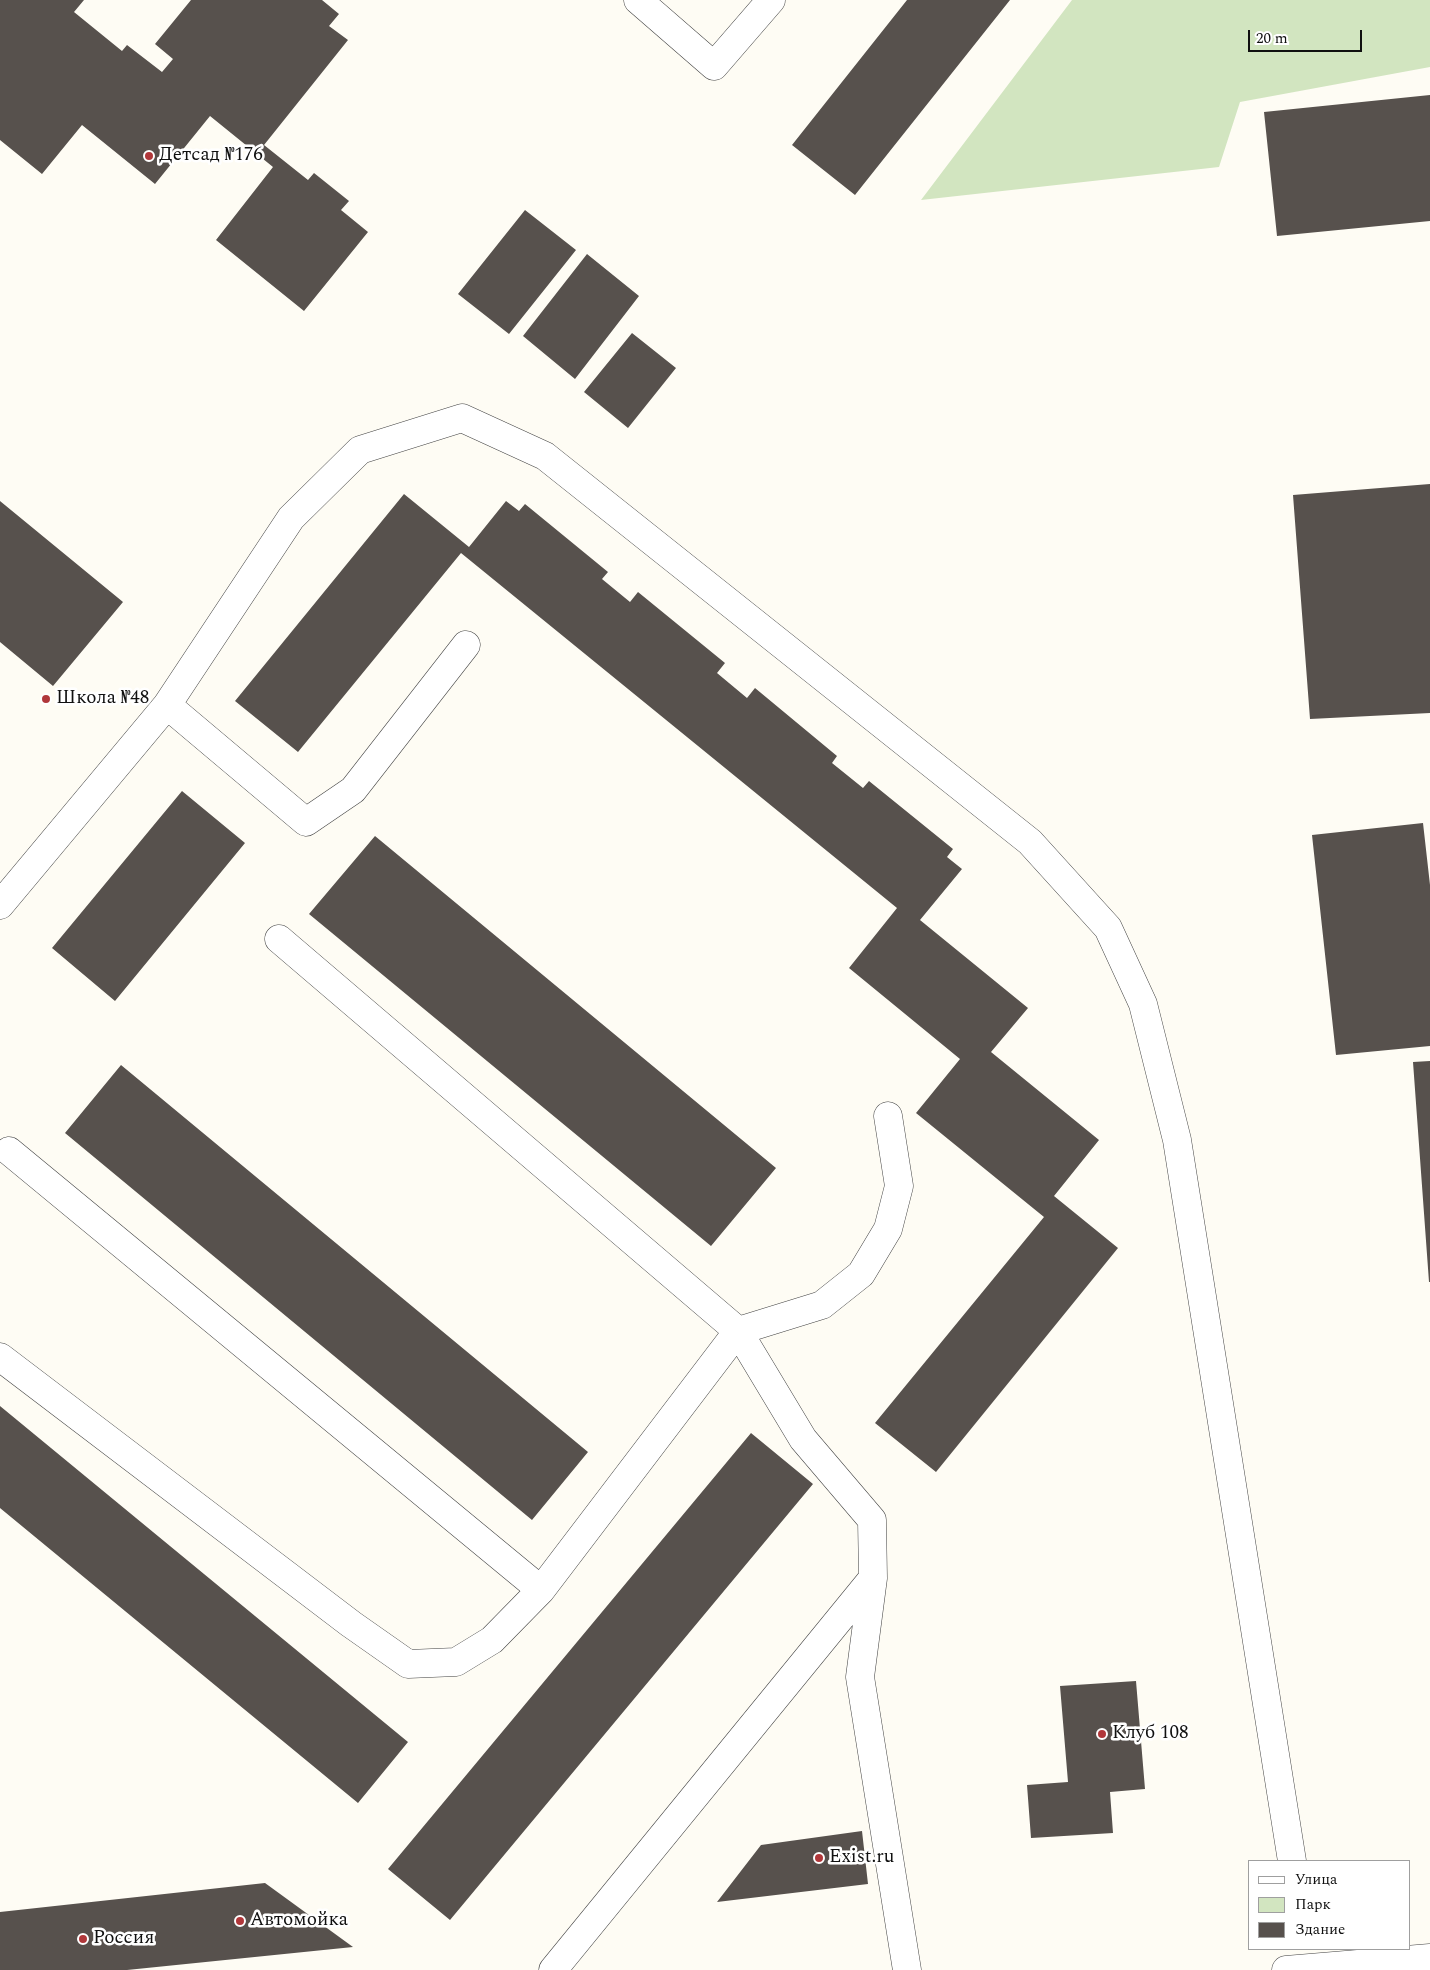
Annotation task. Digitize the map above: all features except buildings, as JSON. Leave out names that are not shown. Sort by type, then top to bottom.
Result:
[{"type":"street","points":[[638,0],[714,66],[771,0]]},
{"type":"street","points":[[0,905],[167,705],[291,518],[360,450],[462,418],[546,456],[1030,842],[1108,928],[1143,1004],[1176,1140],[1292,1860]]},
{"type":"street","points":[[167,705],[306,822],[353,790],[466,645]]},
{"type":"street","points":[[279,939],[738,1331],[803,1439],[872,1520],[873,1578],[860,1677],[907,1970]]},
{"type":"street","points":[[0,1357],[352,1624],[408,1664],[456,1662],[492,1640],[541,1590],[738,1331],[822,1305],[861,1274],[888,1229],[899,1186],[888,1116]]},
{"type":"street","points":[[3,1150],[541,1590]]},
{"type":"street","points":[[553,1970],[873,1578]]},
{"type":"street","points":[[1299,1962],[1430,1958]]},
{"type":"green space","points":[[1072,0],[1430,0],[1430,67],[1240,102],[1219,167],[921,200]]},
{"type":"place","name":"Детсад №176","points":[[149,156]]},
{"type":"place","name":"Школа №48","points":[[46,699]]},
{"type":"place","name":"Клуб 108","points":[[1102,1734]]},
{"type":"place","name":"Exist.ru","points":[[819,1858]]},
{"type":"place","name":"Автомойка","points":[[240,1921]]},
{"type":"place","name":"Россия","points":[[83,1939]]}]
